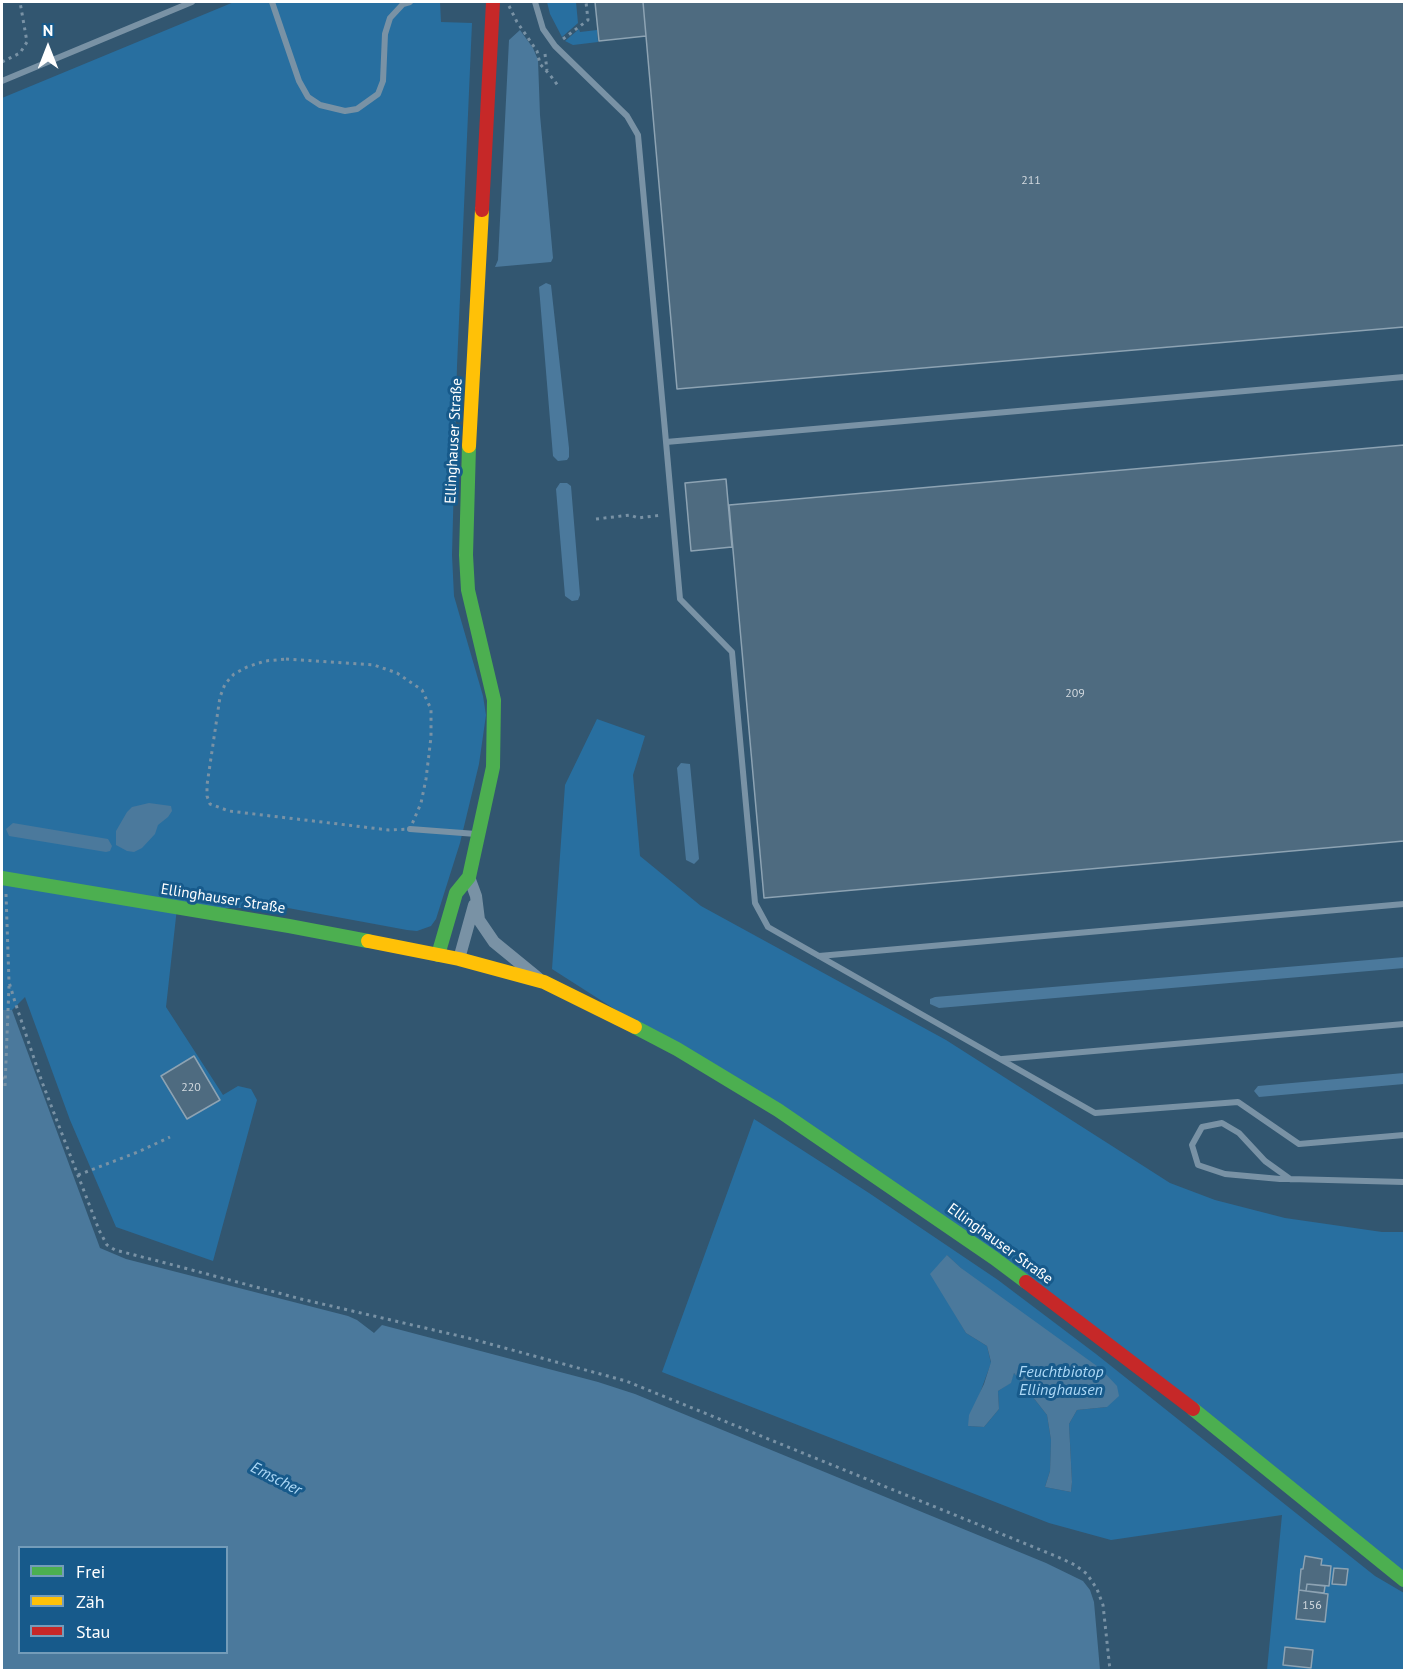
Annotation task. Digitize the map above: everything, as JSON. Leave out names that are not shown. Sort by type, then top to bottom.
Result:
[{"type":"main road","name":"Ellinghauser Straße","points":[[438,955],[456,893],[469,877],[493,767],[494,700],[468,590],[466,544],[467,485],[493,2]]},
{"type":"main road","name":"Ellinghauser Straße","points":[[4,878],[459,959],[544,982],[677,1049],[778,1110],[994,1258],[1204,1418],[1404,1580]]},
{"type":"street","name":"Ellinghauser Straße","points":[[459,959],[476,896],[469,877]]},
{"type":"street","name":"Ellinghauser Straße","points":[[475,900],[478,920],[494,942],[544,982]]},
{"type":"lane","points":[[2,81],[192,2]]},
{"type":"lane","points":[[272,2],[299,81],[308,97],[320,105],[345,111],[357,109],[378,94],[384,81],[385,34],[390,18],[403,4],[410,2]]},
{"type":"lane","points":[[535,2],[543,29],[555,46],[627,116],[638,135],[680,599],[732,652],[755,903],[768,927],[1095,1113],[1238,1102],[1299,1144],[1404,1135]]},
{"type":"lane","points":[[666,442],[1404,377]]},
{"type":"lane","points":[[410,829],[479,834]]},
{"type":"lane","points":[[818,956],[1404,904]]},
{"type":"lane","points":[[1000,1059],[1404,1024]]},
{"type":"lane","points":[[1290,1179],[1265,1161],[1239,1133],[1222,1123],[1202,1127],[1192,1145],[1198,1165],[1225,1173],[1290,1179],[1404,1182]]},
{"type":"path","points":[[2,62],[20,53],[27,42],[20,2]]},
{"type":"path","points":[[507,2],[517,22],[537,51],[540,64],[559,87]]},
{"type":"path","points":[[563,39],[588,20],[586,2]]},
{"type":"path","points":[[546,54],[547,72]]},
{"type":"path","points":[[596,519],[630,515],[638,518],[662,515]]},
{"type":"path","points":[[286,659],[374,665],[397,673],[422,690],[431,710],[431,737],[423,795],[410,829],[389,830],[241,812],[217,808],[210,804],[207,785],[220,697],[225,684],[234,674],[247,667],[265,661],[286,659]]},
{"type":"path","points":[[2,1077],[5,1086],[9,982],[4,878]]},
{"type":"path","points":[[9,982],[42,1083],[99,1230],[107,1245],[115,1250],[301,1299],[468,1338],[626,1381],[1076,1565],[1087,1574],[1097,1589],[1103,1605],[1110,1671]]},
{"type":"path","points":[[78,1175],[170,1137]]},
{"type":"shaded area","points":[[234,2],[440,2],[441,22],[472,23],[457,366],[452,555],[454,596],[483,696],[486,715],[479,764],[460,843],[436,919],[431,926],[417,931],[407,930],[288,908],[177,908],[166,1007],[223,1095],[238,1086],[251,1089],[257,1100],[213,1261],[116,1227],[70,1120],[25,997],[12,1010],[2,1012],[2,98]]},
{"type":"shaded area","points":[[547,2],[576,2],[578,23],[562,37],[550,14]]},
{"type":"shaded area","points":[[579,29],[580,32],[597,30],[598,42],[573,45],[565,41]]},
{"type":"shaded area","points":[[597,719],[645,736],[633,775],[640,856],[701,906],[946,1040],[1170,1183],[1215,1200],[1285,1218],[1382,1232],[1404,1232],[1404,1580],[1100,1337],[677,1049],[552,969],[565,785]]},
{"type":"shaded area","points":[[754,1119],[998,1280],[1096,1354],[1375,1576],[1404,1593],[1404,1670],[1267,1670],[1282,1515],[1111,1540],[1049,1523],[662,1372]],"holes":[[[947,1255],[1107,1407],[1077,1410],[1069,1424],[1071,1492],[1045,1487],[1050,1471],[1051,1440],[1047,1415],[1014,1373],[1010,1383],[998,1391],[999,1409],[984,1427],[968,1426],[991,1363],[987,1346],[966,1333],[951,1307]]]},
{"type":"water","points":[[520,30],[533,48],[538,60],[540,115],[553,258],[551,262],[495,267],[498,260],[509,40]]},
{"type":"water","points":[[546,283],[551,285],[569,448],[567,460],[558,461],[553,456],[539,287]]},
{"type":"water","points":[[560,483],[567,483],[571,486],[580,595],[578,600],[572,601],[565,596],[556,489]]},
{"type":"water","points":[[681,763],[690,764],[699,859],[694,864],[686,860],[677,768]]},
{"type":"water","points":[[149,803],[171,806],[172,811],[158,825],[155,834],[142,848],[134,852],[116,845],[116,831],[127,812],[132,807]]},
{"type":"water","points":[[13,823],[108,839],[112,846],[110,851],[106,852],[9,836],[6,829]]},
{"type":"water","points":[[1404,957],[1404,968],[939,1008],[930,1004],[930,999],[935,997]]},
{"type":"water","name":"Emscher","points":[[3,1010],[12,1010],[100,1248],[126,1259],[348,1316],[374,1333],[382,1325],[598,1382],[635,1394],[1046,1563],[1083,1581],[1090,1590],[1094,1602],[1100,1670],[2,1670]]},
{"type":"water","points":[[1404,1073],[1404,1084],[1259,1097],[1254,1091],[1258,1086]]},
{"type":"water","name":"Feuchtbiotop Ellinghausen","points":[[947,1255],[961,1268],[1101,1369],[1117,1386],[1119,1396],[1107,1407],[1077,1410],[1069,1424],[1071,1492],[1045,1487],[1050,1471],[1051,1440],[1047,1415],[1014,1373],[1011,1383],[998,1391],[999,1409],[984,1427],[968,1426],[969,1415],[984,1384],[991,1362],[987,1346],[966,1333],[930,1274]]},
{"type":"building","points":[[595,2],[643,2],[646,36],[599,41]]},
{"type":"building","points":[[643,2],[1404,2],[1404,327],[677,389]]},
{"type":"building","points":[[1404,445],[1404,841],[764,898],[729,505]]},
{"type":"building","points":[[726,479],[732,547],[691,551],[685,483]]},
{"type":"building","points":[[194,1056],[220,1100],[187,1119],[161,1076]]},
{"type":"building","points":[[1305,1556],[1322,1559],[1321,1565],[1331,1566],[1329,1586],[1307,1584],[1306,1591],[1299,1590]]},
{"type":"building","points":[[1334,1568],[1348,1569],[1346,1585],[1332,1584]]},
{"type":"building","points":[[1307,1584],[1325,1586],[1324,1593],[1306,1591]]},
{"type":"building","points":[[1299,1590],[1328,1594],[1325,1622],[1296,1619]]},
{"type":"building","points":[[1285,1647],[1313,1650],[1311,1668],[1283,1665]]},
{"type":"traffic: fast","points":[[438,955],[456,893],[469,877],[493,767],[494,700],[468,590],[466,555],[469,446]]},
{"type":"traffic: fast","points":[[2,878],[368,941]]},
{"type":"traffic: fast","points":[[635,1027],[677,1049],[778,1110],[1026,1282]]},
{"type":"traffic: fast","points":[[1193,1409],[1404,1580]]},
{"type":"traffic: slow","points":[[469,446],[482,210]]},
{"type":"traffic: slow","points":[[368,941],[459,959],[544,982],[635,1027]]},
{"type":"traffic: jam","points":[[482,210],[493,2]]},
{"type":"traffic: jam","points":[[1026,1282],[1193,1409]]}]
